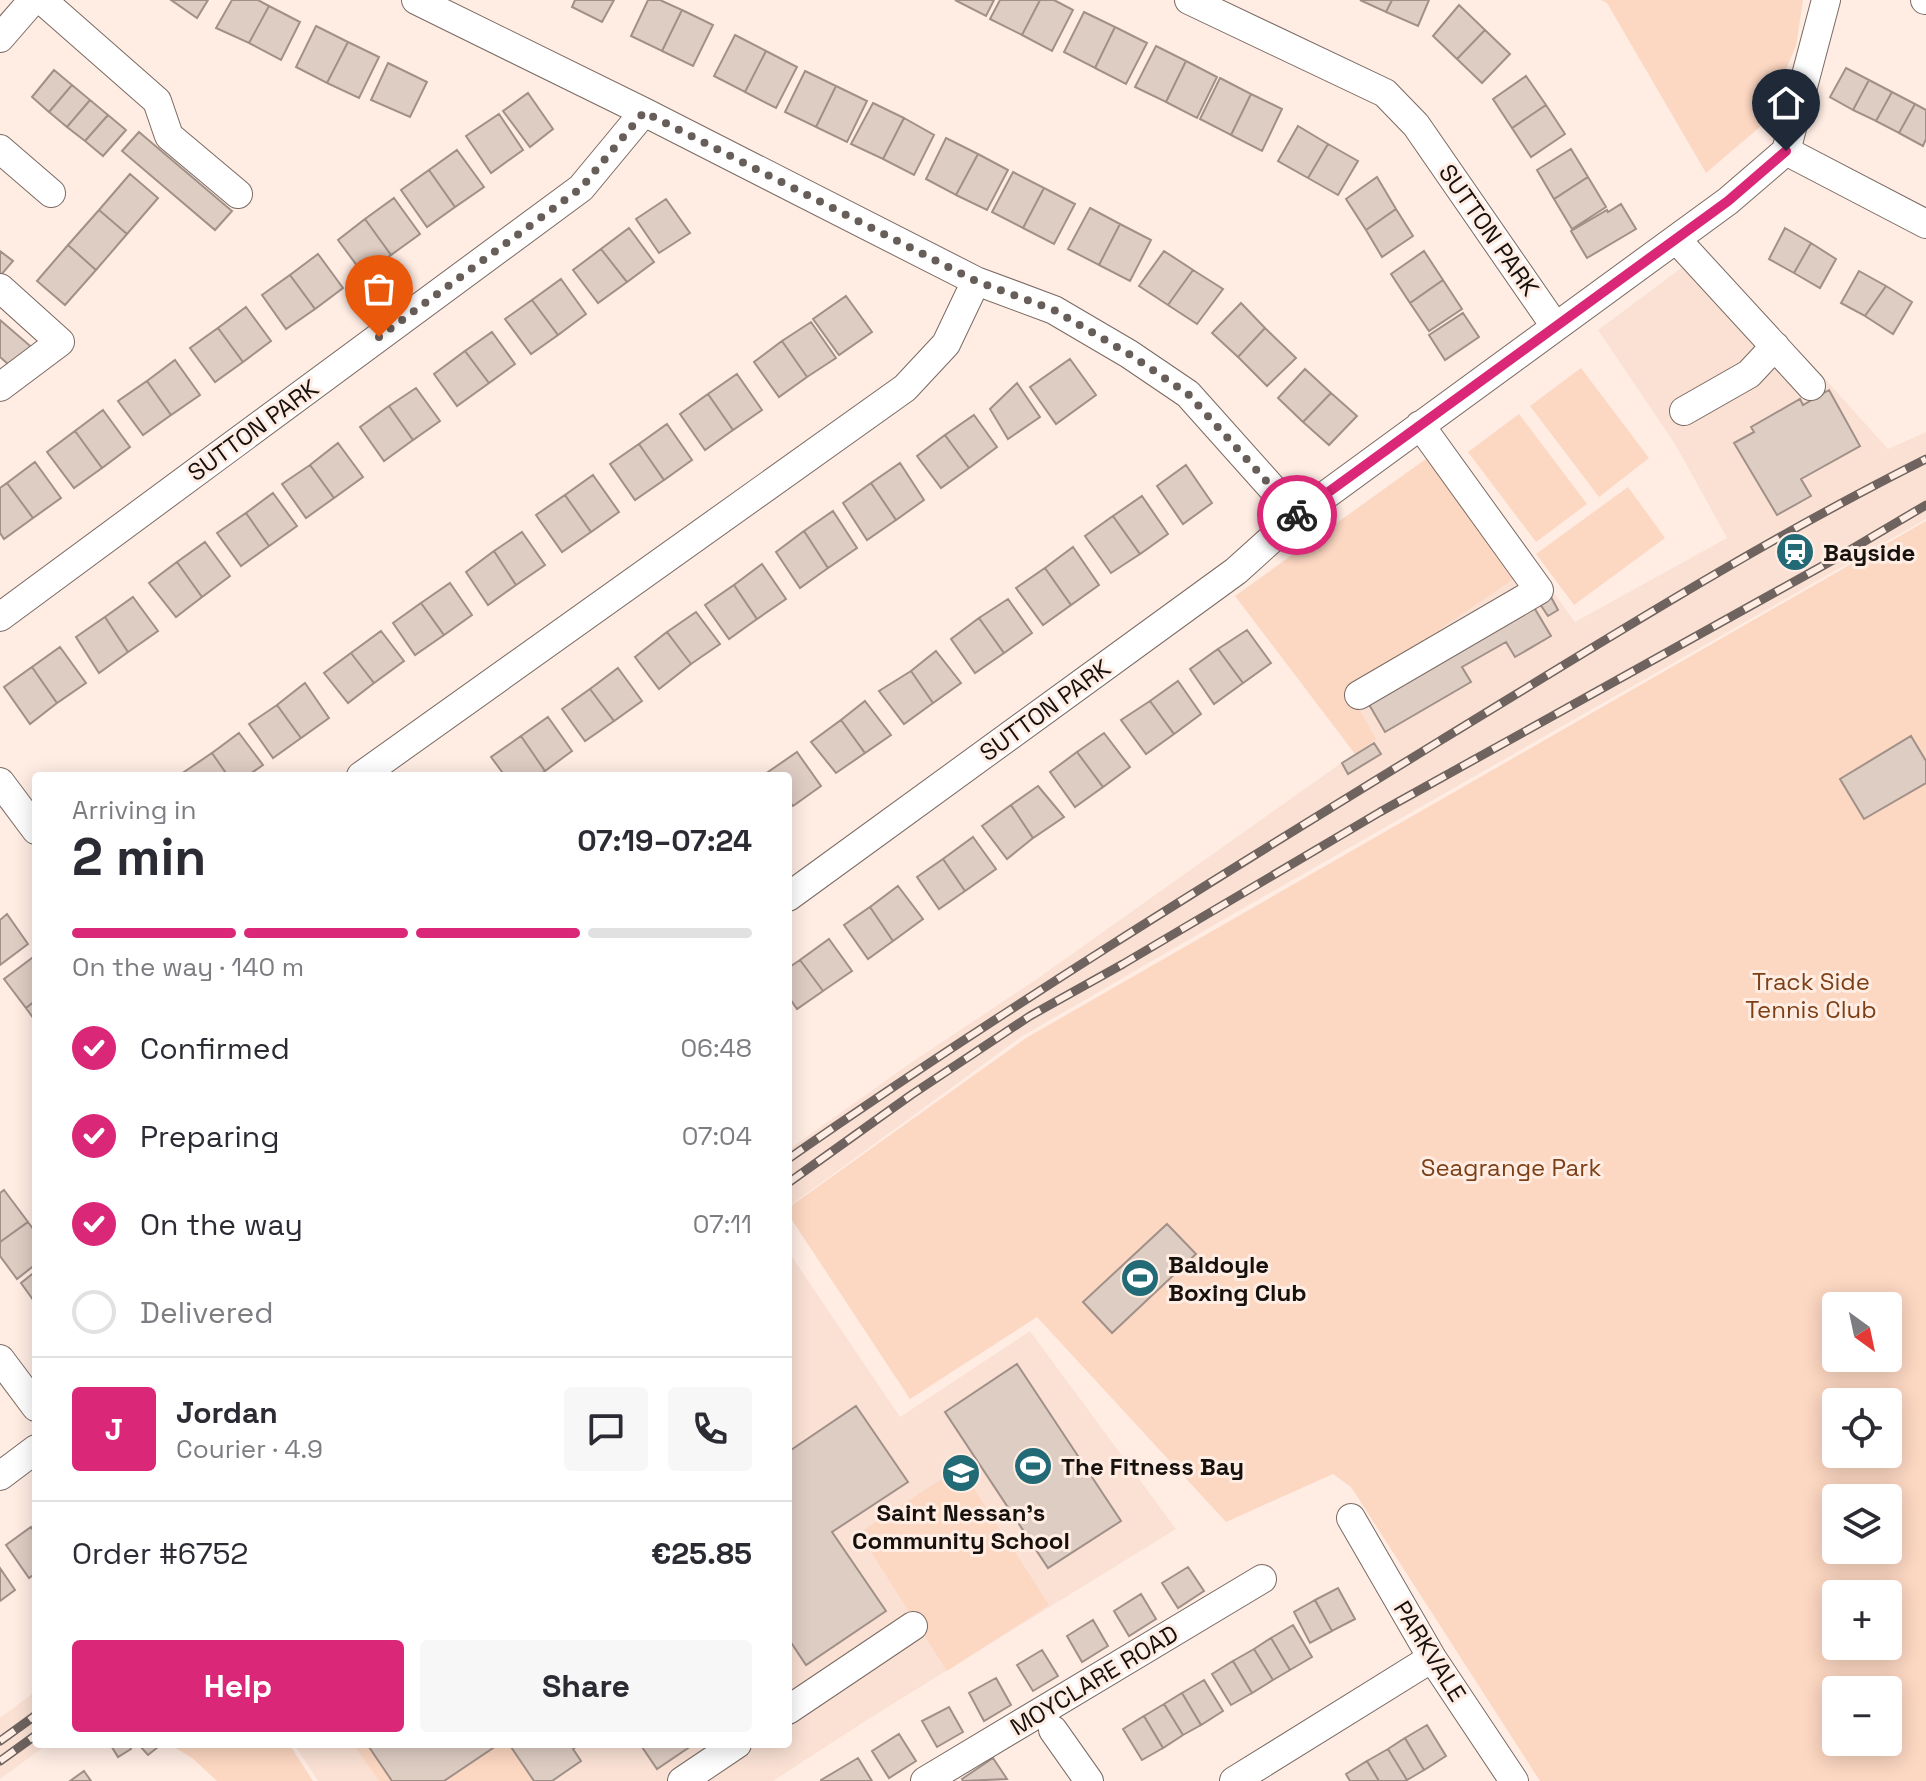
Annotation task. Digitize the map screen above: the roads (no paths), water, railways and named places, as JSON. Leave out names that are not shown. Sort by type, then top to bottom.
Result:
[{"type":"street","points":[[0,38],[33,0]]},
{"type":"street","points":[[42,0],[157,101],[169,136],[238,194]]},
{"type":"street","points":[[416,0],[976,281],[1054,310],[1129,354],[1188,394],[1297,516]]},
{"type":"street","name":"SUTTON PARK","points":[[792,894],[1236,571],[1297,516],[1555,326],[1416,125],[1385,93],[1189,0]]},
{"type":"street","points":[[1555,326],[1728,201],[1786,151],[1826,0]]},
{"type":"street","name":"SUTTON PARK","points":[[0,617],[581,188],[644,112]]},
{"type":"street","points":[[0,149],[51,193]]},
{"type":"street","points":[[1786,151],[1926,224]]},
{"type":"street","points":[[1676,239],[1811,386]]},
{"type":"street","points":[[367,772],[905,388],[946,344],[976,281]]},
{"type":"street","points":[[0,288],[60,342],[0,387]]},
{"type":"street","points":[[1684,411],[1749,374],[1775,346]]},
{"type":"street","points":[[1359,695],[1539,590],[1420,425]]},
{"type":"street","points":[[0,782],[32,825]]},
{"type":"street","points":[[0,1359],[32,1402]]},
{"type":"street","points":[[0,1476],[32,1452]]},
{"type":"street","name":"PARKVALE","points":[[1351,1518],[1432,1658],[1514,1781]]},
{"type":"street","name":"MOYCLARE ROAD","points":[[925,1781],[1262,1579]]},
{"type":"street","points":[[792,1707],[913,1626]]},
{"type":"street","points":[[1234,1781],[1432,1658]]},
{"type":"street","points":[[1053,1730],[1089,1781]]},
{"type":"street","points":[[682,1781],[731,1748]]},
{"type":"railway","points":[[792,1156],[1028,998],[1356,793],[1740,560],[1926,459]]},
{"type":"railway","points":[[792,1180],[911,1095],[1030,1016],[1380,812],[1926,505]]},
{"type":"railway","points":[[0,1741],[32,1718]]},
{"type":"railway","points":[[0,1761],[32,1738]]},
{"type":"place","name":"Bayside","points":[[1795,552]]},
{"type":"place","name":"Baldoyle Boxing Club","points":[[1140,1278]]},
{"type":"place","name":"The Fitness Bay","points":[[1033,1466]]},
{"type":"place","name":"Saint Nessan's Community School","points":[[961,1473]]},
{"type":"park label","name":"Track Side Tennis Club","points":[[1811,995]]},
{"type":"park label","name":"Seagrange Park","points":[[1511,1167]]}]
